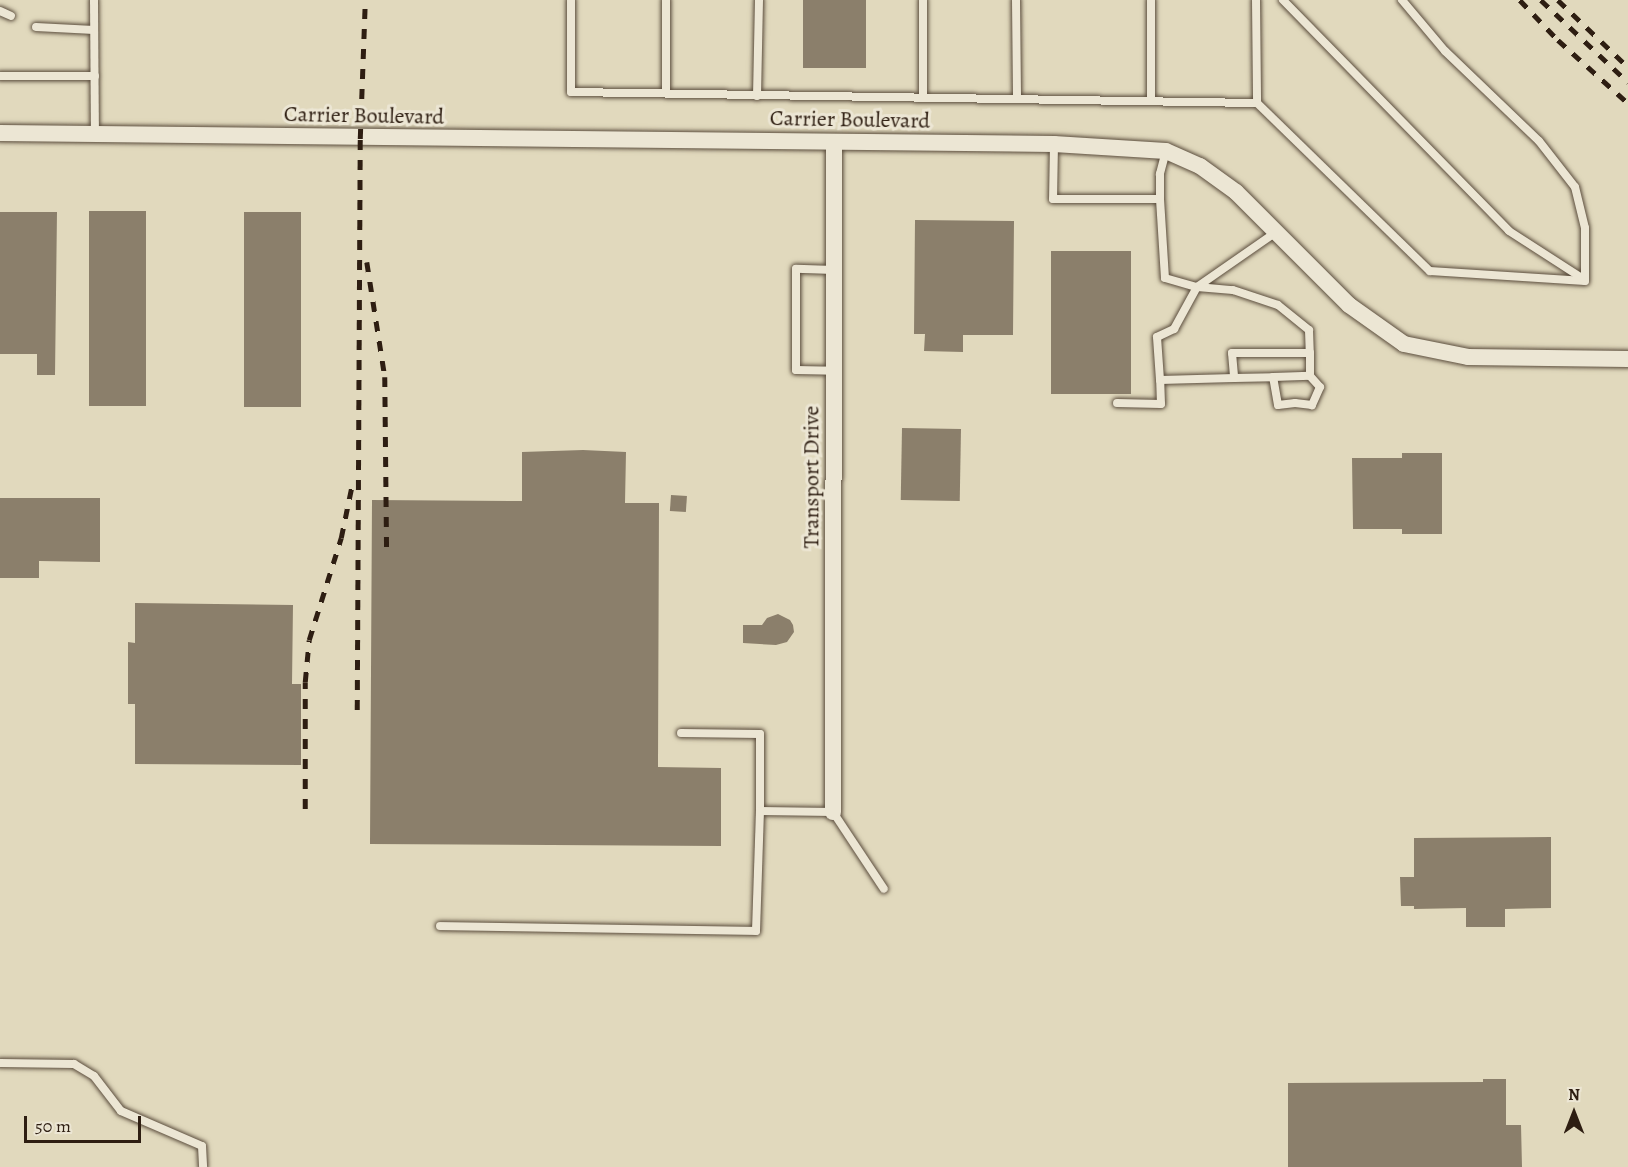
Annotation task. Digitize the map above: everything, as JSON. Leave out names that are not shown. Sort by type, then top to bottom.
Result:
[{"type":"street","name":"Carrier Boulevard","points":[[0,133],[1054,144],[1166,151],[1200,166],[1236,192],[1349,305],[1404,344],[1468,357],[1628,359]]},
{"type":"street","name":"Transport Drive","points":[[833,812],[834,142]]},
{"type":"lane","points":[[94,0],[95,135]]},
{"type":"lane","points":[[571,0],[572,92],[1257,103],[1430,271],[1586,281]]},
{"type":"lane","points":[[666,0],[666,93]]},
{"type":"lane","points":[[757,96],[759,0]]},
{"type":"lane","points":[[923,0],[923,98]]},
{"type":"lane","points":[[1016,0],[1017,99]]},
{"type":"lane","points":[[1151,0],[1151,101]]},
{"type":"lane","points":[[1256,0],[1257,103]]},
{"type":"lane","points":[[1283,0],[1509,231],[1586,281]]},
{"type":"lane","points":[[1402,0],[1445,51],[1539,141],[1575,187],[1585,228],[1586,281]]},
{"type":"lane","points":[[0,11],[11,16]]},
{"type":"lane","points":[[36,27],[94,30]]},
{"type":"lane","points":[[0,76],[95,76]]},
{"type":"lane","points":[[1054,144],[1053,200],[1160,199]]},
{"type":"lane","points":[[1166,151],[1160,174],[1165,278],[1197,286],[1233,290],[1278,305],[1309,330],[1310,376],[1320,387],[1312,405],[1295,403],[1278,405],[1273,377]]},
{"type":"lane","points":[[1117,403],[1161,404],[1157,337],[1174,329],[1197,286],[1276,231]]},
{"type":"lane","points":[[835,270],[796,270],[796,370],[835,371]]},
{"type":"lane","points":[[1234,378],[1232,353],[1310,353]]},
{"type":"lane","points":[[1160,380],[1310,376]]},
{"type":"lane","points":[[440,926],[756,930],[760,734],[681,733]]},
{"type":"lane","points":[[760,812],[833,812],[884,890]]},
{"type":"lane","points":[[0,1063],[74,1064],[94,1076],[121,1111],[202,1146],[203,1167]]},
{"type":"building","points":[[803,0],[866,0],[866,68],[803,68]]},
{"type":"building","points":[[89,211],[146,211],[146,406],[89,406]]},
{"type":"building","points":[[0,212],[57,212],[55,375],[37,375],[37,354],[0,354]]},
{"type":"building","points":[[244,212],[301,212],[301,407],[244,407]]},
{"type":"building","points":[[915,220],[1014,221],[1013,335],[963,335],[963,352],[924,351],[925,334],[914,334]]},
{"type":"building","points":[[1051,251],[1131,251],[1131,394],[1051,394]]},
{"type":"building","points":[[902,428],[961,429],[960,501],[901,500]]},
{"type":"building","points":[[583,450],[626,452],[625,503],[659,503],[658,767],[721,768],[721,846],[370,844],[372,500],[522,501],[522,452]]},
{"type":"building","points":[[1402,453],[1442,453],[1442,534],[1402,534],[1402,529],[1353,529],[1352,458],[1402,458]]},
{"type":"building","points":[[671,495],[687,496],[686,512],[670,511]]},
{"type":"building","points":[[0,498],[100,498],[100,562],[39,561],[39,578],[0,578]]},
{"type":"building","points":[[135,603],[293,605],[292,684],[301,684],[301,765],[135,764],[135,704],[128,704],[128,642],[135,643]]},
{"type":"building","points":[[778,614],[790,620],[793,625],[794,632],[787,642],[776,645],[743,643],[743,625],[762,625],[767,618]]},
{"type":"building","points":[[1551,837],[1551,908],[1505,909],[1505,927],[1466,927],[1466,908],[1414,909],[1414,906],[1401,906],[1400,877],[1414,877],[1414,838]]},
{"type":"building","points":[[1483,1079],[1506,1079],[1506,1125],[1521,1125],[1522,1167],[1288,1167],[1288,1083],[1483,1082]]},
{"type":"railway","points":[[357,710],[360,139],[365,0]]},
{"type":"railway","points":[[1520,0],[1558,40],[1628,103]]},
{"type":"railway","points":[[1541,0],[1628,82]]},
{"type":"railway","points":[[1558,0],[1628,67]]},
{"type":"railway","points":[[367,262],[385,377],[387,554]]},
{"type":"railway","points":[[305,809],[305,682],[309,640],[341,538],[352,485]]}]
